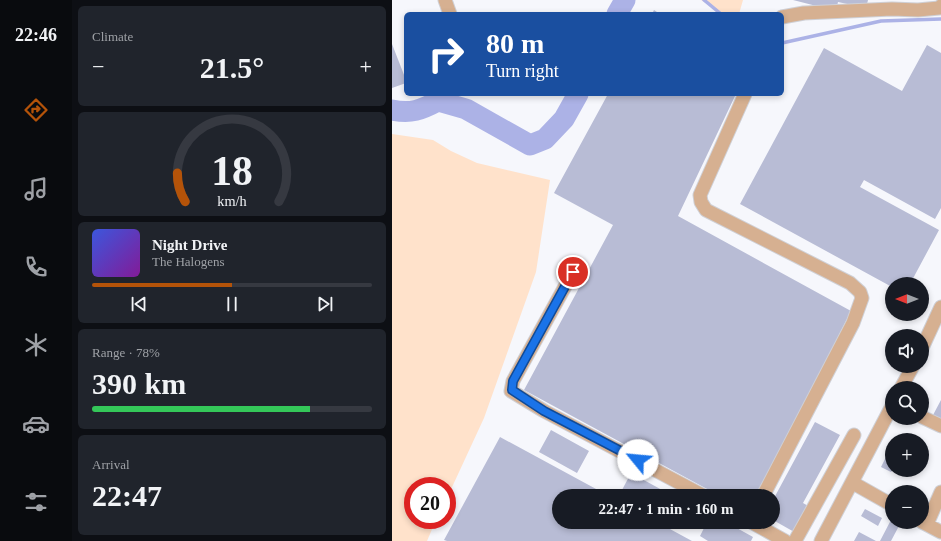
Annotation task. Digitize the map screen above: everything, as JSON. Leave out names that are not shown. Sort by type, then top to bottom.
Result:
[{"type":"lane","points":[[445,0],[449,12]]},
{"type":"lane","points":[[784,17],[804,13],[892,9],[918,10],[939,8],[941,6]]},
{"type":"lane","points":[[744,96],[700,195],[701,202],[706,210],[850,283],[860,292],[862,298],[853,322],[766,489]]},
{"type":"lane","points":[[573,272],[513,381],[512,390],[544,411],[691,489]]},
{"type":"lane","points":[[929,340],[936,331],[941,308]]},
{"type":"lane","points":[[821,541],[853,483],[885,420]]},
{"type":"lane","points":[[929,420],[941,426]]},
{"type":"lane","points":[[795,541],[854,435]]},
{"type":"lane","points":[[853,483],[885,501]]},
{"type":"lane","points":[[929,514],[941,492]]},
{"type":"lane","points":[[929,526],[941,532]]},
{"type":"lane","points":[[764,529],[785,541]]},
{"type":"shaded area","points":[[701,0],[743,0],[740,12],[721,12]]},
{"type":"shaded area","points":[[392,134],[433,140],[451,151],[477,163],[550,180],[536,272],[484,418],[456,479],[456,477],[404,477],[404,529],[432,529],[427,541],[392,541]]},
{"type":"building","points":[[793,0],[868,0],[866,8],[838,2],[836,11]]},
{"type":"building","points":[[392,44],[404,75],[404,84],[392,88]]},
{"type":"building","points":[[927,45],[941,53],[941,208],[935,219],[864,180],[860,187],[939,230],[914,277],[885,277],[885,283],[740,204],[824,48],[902,91]]},
{"type":"building","points":[[607,96],[735,96],[678,216],[851,311],[762,489],[707,489],[524,390],[613,225],[554,193]]},
{"type":"building","points":[[941,400],[941,420],[933,415]]},
{"type":"building","points":[[815,422],[840,435],[803,503],[810,507],[796,533],[780,524],[779,489]]},
{"type":"building","points":[[551,430],[589,451],[577,473],[539,452]]},
{"type":"building","points":[[500,437],[596,489],[552,489],[552,529],[670,529],[692,541],[444,540],[450,529],[456,529],[456,518]]},
{"type":"building","points":[[885,459],[885,469],[881,467]]},
{"type":"building","points":[[631,473],[660,489],[623,489]]},
{"type":"building","points":[[865,509],[882,518],[878,526],[861,516]]},
{"type":"building","points":[[704,529],[739,529],[753,537],[751,541],[708,541],[700,536]]},
{"type":"building","points":[[886,529],[897,529],[891,541],[880,541]]},
{"type":"building","points":[[859,532],[876,541],[854,541]]},
{"type":"waterway","points":[[618,12],[625,0]]},
{"type":"waterway","points":[[704,0],[719,12]]},
{"type":"waterway","points":[[784,43],[881,21],[941,19]]},
{"type":"waterway","points":[[392,110],[405,112],[416,110],[438,101],[466,109],[530,145],[545,139],[564,119],[577,96]]},
{"type":"route","points":[[573,272],[522,364],[511,385],[511,388],[513,392],[544,411],[638,460]]}]
